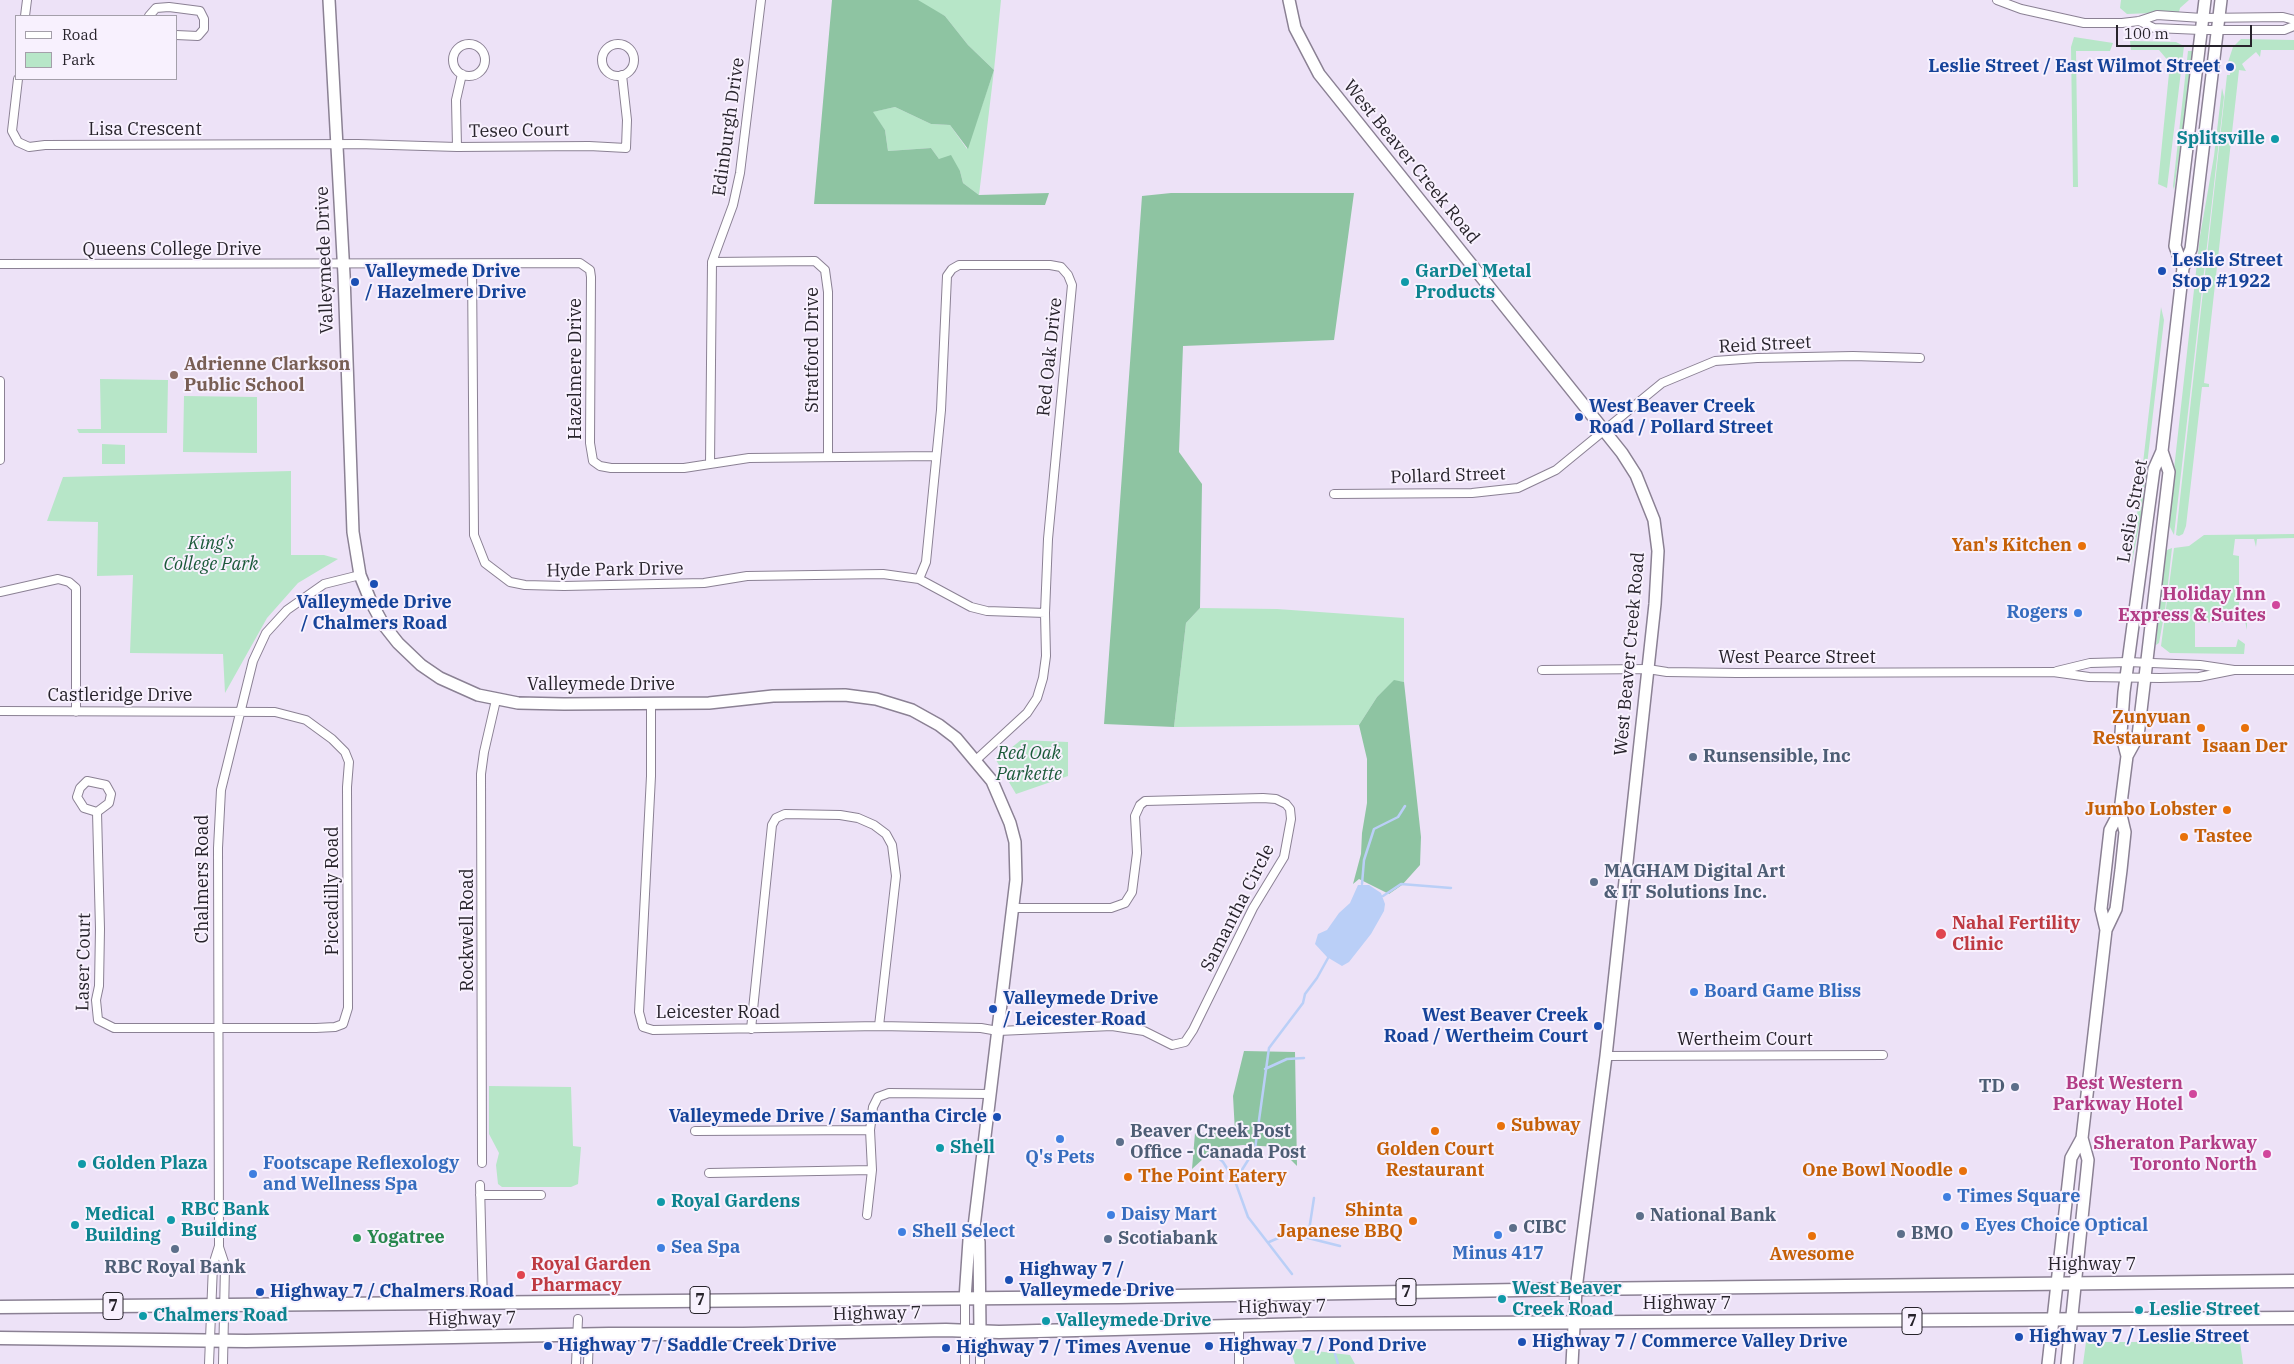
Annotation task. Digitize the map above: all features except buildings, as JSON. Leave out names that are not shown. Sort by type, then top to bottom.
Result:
[{"type":"main road","name":"Highway 7","points":[[0,1307],[483,1303],[558,1300],[980,1298],[2294,1281]]},
{"type":"main road","name":"Highway 7","points":[[0,1338],[224,1341],[583,1334],[980,1331],[1574,1322],[2294,1318]]},
{"type":"street","points":[[25,15],[27,0]]},
{"type":"street","name":"Valleymede Drive","points":[[330,0],[344,264],[350,491],[353,532],[360,574],[371,602],[383,624],[398,643],[421,665],[440,678],[496,700],[564,704],[727,702],[773,696],[845,695],[876,699],[912,710],[939,725],[956,738],[992,781],[1010,823],[1017,860],[1014,908],[974,1228],[968,1240],[965,1298]]},
{"type":"street","name":"Edinburgh Drive","points":[[710,464],[712,262],[733,206],[740,174],[761,0]]},
{"type":"street","name":"West Beaver Creek Road","points":[[1289,0],[1295,28],[1319,74],[1605,432],[1636,475],[1654,520],[1658,551],[1648,669],[1606,1056],[1576,1289],[1572,1364]]},
{"type":"street","points":[[1997,0],[2021,9],[2084,23],[2139,22],[2157,15],[2202,18],[2283,18],[2294,20]]},
{"type":"street","name":"Leslie Street","points":[[2183,268],[2175,246],[2205,0]]},
{"type":"street","name":"Leslie Street","points":[[2127,756],[2121,733],[2128,662],[2154,469],[2162,451],[2183,268],[2191,249],[2221,0]]},
{"type":"street","points":[[150,15],[156,8],[190,4],[200,11],[204,19],[204,29],[198,36],[178,35]]},
{"type":"street","points":[[2139,22],[2154,28],[2201,30],[2284,30],[2294,26]]},
{"type":"street","points":[[457,147],[456,100],[462,74],[453,61],[456,51],[460,47],[469,44],[479,47],[485,56],[484,66],[477,74],[462,74]]},
{"type":"street","points":[[622,44],[633,55],[630,70],[622,75],[607,71],[602,62],[604,52],[612,45],[622,44]]},
{"type":"street","name":"Teseo Court","points":[[338,145],[457,147],[590,146],[626,148],[627,112],[622,75]]},
{"type":"street","name":"Lisa Crescent","points":[[18,80],[12,131],[18,142],[29,147],[44,145],[338,145]]},
{"type":"street","name":"Stratford Drive","points":[[712,262],[815,261],[825,270],[828,292],[828,457]]},
{"type":"street","name":"Hazelmere Drive","points":[[344,264],[570,262],[580,263],[590,270],[592,305],[590,443],[593,461],[600,466],[611,468],[684,468],[749,458],[936,456]]},
{"type":"street","name":"Queens College Drive","points":[[0,264],[344,264]]},
{"type":"street","name":"Hyde Park Drive","points":[[472,264],[474,535],[485,564],[510,582],[525,585],[564,586],[704,583],[747,576],[883,574],[919,579],[971,607],[987,611],[1044,613]]},
{"type":"street","name":"Red Oak Drive","points":[[919,579],[926,562],[944,373],[947,276],[952,269],[959,265],[1050,265],[1061,267],[1068,275],[1072,285],[1072,293],[1048,539],[1044,613],[1046,656],[1043,678],[1037,698],[1027,714],[976,760]]},
{"type":"street","name":"Reid Street","points":[[1605,432],[1624,413],[1662,383],[1715,361],[1852,356],[1920,358]]},
{"type":"street","points":[[0,381],[0,460]]},
{"type":"street","name":"Pollard Street","points":[[1334,494],[1472,494],[1518,488],[1556,470],[1605,432]]},
{"type":"street","name":"Leslie Street","points":[[2066,1364],[2088,1160],[2082,1138],[2106,930],[2101,909],[2110,830],[2120,811],[2127,756],[2138,736],[2169,472],[2162,451]]},
{"type":"street","name":"Chalmers Road","points":[[209,1364],[213,1265],[219,1246],[218,806],[239,711],[259,645],[276,621],[295,603],[324,584],[360,574]]},
{"type":"street","points":[[0,592],[58,579],[69,582],[76,588],[76,712]]},
{"type":"street","name":"West Pearce Street","points":[[2053,672],[2090,663],[2128,662],[2200,665],[2234,670]]},
{"type":"street","name":"West Pearce Street","points":[[1542,670],[1648,669],[1667,672],[1737,673],[2053,672],[2089,677],[2199,677],[2234,670]]},
{"type":"street","points":[[2234,670],[2294,670]]},
{"type":"street","name":"Rockwell Road","points":[[482,1163],[481,774],[496,700]]},
{"type":"street","name":"Leicester Road","points":[[651,703],[651,776],[639,1000],[640,1022],[643,1027],[653,1030],[879,1026],[981,1028],[998,1031]]},
{"type":"street","name":"Castleridge Drive","points":[[0,711],[239,711]]},
{"type":"street","name":"Piccadilly Road","points":[[219,1029],[335,1027],[343,1024],[348,1011],[347,788],[349,759],[332,740],[306,720],[275,712],[239,711]]},
{"type":"street","points":[[87,781],[106,785],[111,794],[109,803],[97,812],[84,808],[77,798],[80,788],[87,781]]},
{"type":"street","name":"Samantha Circle","points":[[998,1031],[1128,1027],[1144,1031],[1172,1044],[1185,1042],[1193,1030],[1253,908],[1284,856],[1291,818],[1290,809],[1286,804],[1276,799],[1263,798],[1145,801],[1140,805],[1135,816],[1137,853],[1132,892],[1125,902],[1111,908],[1014,908]]},
{"type":"street","name":"Laser Court","points":[[97,812],[100,929],[99,986],[96,1000],[98,1020],[114,1028],[219,1029]]},
{"type":"street","points":[[751,1029],[772,824],[776,818],[785,814],[840,815],[858,818],[874,825],[886,834],[892,845],[896,876],[879,1026]]},
{"type":"street","name":"Wertheim Court","points":[[1606,1056],[1883,1055]]},
{"type":"street","points":[[866,1216],[872,1170],[870,1130],[875,1102],[878,1097],[889,1093],[991,1094]]},
{"type":"street","points":[[695,1131],[870,1130]]},
{"type":"street","name":"Leslie Street","points":[[2048,1364],[2071,1158],[2082,1138]]},
{"type":"street","points":[[709,1173],[872,1170]]},
{"type":"street","points":[[480,1185],[483,1303]]},
{"type":"street","points":[[480,1195],[542,1195]]},
{"type":"street","name":"Valleymede Drive","points":[[974,1228],[979,1242],[980,1331]]},
{"type":"street","name":"Chalmers Road","points":[[219,1246],[225,1265],[223,1364]]},
{"type":"street","points":[[965,1298],[965,1364]]},
{"type":"street","points":[[578,1318],[588,1364]]},
{"type":"street","points":[[1239,1326],[1239,1364]]},
{"type":"street","points":[[980,1331],[980,1364]]},
{"type":"street","points":[[576,1364],[583,1334]]},
{"type":"green space","points":[[832,0],[918,0],[945,16],[968,45],[994,70],[968,149],[950,125],[931,124],[895,107],[873,112],[885,130],[888,151],[931,148],[939,159],[951,155],[960,171],[963,183],[979,195],[1049,193],[1045,205],[814,204]]},
{"type":"green space","points":[[918,0],[1001,0],[994,70],[968,45],[945,16],[917,2]]},
{"type":"green space","points":[[2121,0],[2189,0],[2180,8],[2179,12],[2127,14],[2120,8]]},
{"type":"green space","points":[[2074,37],[2113,43],[2110,51],[2076,51],[2078,187],[2073,187],[2071,47]]},
{"type":"green space","points":[[2241,39],[2294,40],[2294,50],[2261,50],[2260,57],[2256,52],[2242,64],[2246,71],[2239,70],[2204,383],[2209,384],[2209,387],[2202,387],[2186,526],[2183,534],[2179,536],[2176,535],[2227,75],[2230,75],[2231,62],[2228,62],[2233,47]]},
{"type":"green space","points":[[2130,41],[2176,42],[2184,46],[2167,188],[2158,184],[2170,63],[2159,50],[2131,50]]},
{"type":"green space","points":[[2188,51],[2192,51],[2190,80],[2174,190],[2173,186]]},
{"type":"green space","points":[[994,70],[979,195],[963,183],[960,171],[939,159],[931,148],[888,151],[885,130],[872,112],[895,107],[931,124],[950,125],[967,149]]},
{"type":"green space","points":[[2222,88],[2224,97],[2174,535],[2168,523],[2200,236],[2214,156]]},
{"type":"green space","points":[[1171,193],[1354,193],[1334,340],[1183,346],[1179,452],[1202,484],[1200,608],[1186,623],[1174,727],[1104,724],[1142,196]]},
{"type":"green space","points":[[2161,307],[2164,320],[2141,516],[2131,567]]},
{"type":"green space","points":[[100,379],[168,380],[167,433],[79,433],[77,429],[101,429]]},
{"type":"green space","points":[[184,396],[257,397],[257,453],[183,452]]},
{"type":"green space","points":[[102,444],[125,445],[125,464],[102,464]]},
{"type":"green space","name":"King's College Park","points":[[291,471],[291,555],[324,555],[338,559],[298,583],[267,618],[225,693],[223,654],[130,653],[133,575],[97,576],[98,522],[47,521],[63,477]]},
{"type":"green space","points":[[2294,534],[2294,538],[2257,539],[2256,547],[2254,539],[2235,539],[2233,555],[2239,556],[2239,619],[2247,620],[2247,630],[2245,621],[2195,623],[2195,647],[2236,647],[2238,639],[2245,644],[2244,654],[2170,653],[2161,646],[2174,548],[2189,546],[2204,535]]},
{"type":"green space","points":[[2172,548],[2165,610],[2159,643],[2156,645],[2163,560],[2167,550]]},
{"type":"green space","points":[[1200,608],[1277,609],[1404,618],[1404,682],[1394,681],[1377,697],[1359,725],[1174,727],[1186,623]]},
{"type":"green space","points":[[1394,680],[1404,682],[1421,837],[1420,865],[1402,885],[1389,894],[1359,879],[1353,884],[1361,854],[1367,803],[1367,759],[1359,725],[1377,697]]},
{"type":"green space","name":"Red Oak Parkette","points":[[1021,740],[1068,742],[1068,776],[1016,794],[996,760]]},
{"type":"green space","points":[[1244,1051],[1295,1052],[1297,1166],[1278,1147],[1243,1145],[1215,1148],[1192,1169],[1195,1133],[1235,1132],[1233,1096]]},
{"type":"green space","points":[[489,1086],[571,1087],[573,1146],[581,1147],[578,1184],[571,1187],[502,1187],[498,1184],[496,1165],[499,1153],[489,1134]]},
{"type":"green space","points":[[2086,1342],[2240,1342],[2243,1364],[2083,1364]]},
{"type":"green space","points":[[1290,1348],[1350,1355],[1355,1364],[1295,1364]]},
{"type":"water","points":[[1358,885],[1369,885],[1381,893],[1385,904],[1384,911],[1371,934],[1349,962],[1342,966],[1327,957],[1315,944],[1318,934],[1327,930],[1339,913],[1350,903]]},
{"type":"waterway","points":[[1362,884],[1364,860],[1374,829],[1398,817],[1405,806]]},
{"type":"waterway","points":[[1383,896],[1401,884],[1451,888]]},
{"type":"waterway","points":[[1235,1181],[1255,1149],[1269,1048],[1303,1003],[1305,994],[1328,958]]},
{"type":"waterway","points":[[1265,1069],[1287,1059],[1304,1058]]},
{"type":"waterway","points":[[1200,1146],[1212,1152],[1223,1162],[1235,1181],[1248,1217],[1292,1274]]},
{"type":"waterway","points":[[1308,1237],[1314,1198]]},
{"type":"waterway","points":[[1269,1242],[1283,1236],[1300,1236],[1340,1246]]},
{"type":"waterway","points":[[1335,1354],[1338,1364]]},
{"type":"place","name":"Leslie Street / East Wilmot Street","points":[[2230,67]]},
{"type":"place","name":"Splitsville","points":[[2275,139]]},
{"type":"place","name":"Leslie Street Stop #1922","points":[[2162,271]]},
{"type":"place","name":"Valleymede Drive / Hazelmere Drive","points":[[355,282]]},
{"type":"place","name":"GarDel Metal Products","points":[[1405,282]]},
{"type":"place","name":"Adrienne Clarkson Public School","points":[[174,375]]},
{"type":"place","name":"West Beaver Creek Road / Pollard Street","points":[[1579,417]]},
{"type":"place","name":"Yan's Kitchen","points":[[2082,546]]},
{"type":"place","name":"Valleymede Drive / Chalmers Road","points":[[374,584]]},
{"type":"place","name":"Holiday Inn Express & Suites","points":[[2276,605]]},
{"type":"place","name":"Rogers","points":[[2078,613]]},
{"type":"place","name":"Zunyuan Restaurant","points":[[2201,728]]},
{"type":"place","name":"Isaan Der","points":[[2245,728]]},
{"type":"place","name":"Runsensible, Inc","points":[[1693,757]]},
{"type":"place","name":"Jumbo Lobster","points":[[2227,810]]},
{"type":"place","name":"Tastee","points":[[2184,837]]},
{"type":"place","name":"MAGHAM Digital Art & IT Solutions Inc.","points":[[1594,882]]},
{"type":"place","name":"Nahal Fertility Clinic","points":[[1941,934]]},
{"type":"place","name":"Board Game Bliss","points":[[1694,992]]},
{"type":"place","name":"Valleymede Drive / Leicester Road","points":[[993,1009]]},
{"type":"place","name":"West Beaver Creek Road / Wertheim Court","points":[[1598,1026]]},
{"type":"place","name":"TD","points":[[2015,1087]]},
{"type":"place","name":"Best Western Parkway Hotel","points":[[2193,1094]]},
{"type":"place","name":"Valleymede Drive / Samantha Circle","points":[[997,1117]]},
{"type":"place","name":"Subway","points":[[1501,1126]]},
{"type":"place","name":"Golden Court Restaurant","points":[[1435,1131]]},
{"type":"place","name":"Q's Pets","points":[[1060,1139]]},
{"type":"place","name":"Beaver Creek Post Office - Canada Post","points":[[1120,1142]]},
{"type":"place","name":"Shell","points":[[940,1148]]},
{"type":"place","name":"Sheraton Parkway Toronto North","points":[[2267,1154]]},
{"type":"place","name":"Golden Plaza","points":[[82,1164]]},
{"type":"place","name":"One Bowl Noodle","points":[[1963,1171]]},
{"type":"place","name":"Footscape Reflexology and Wellness Spa","points":[[253,1174]]},
{"type":"place","name":"The Point Eatery","points":[[1128,1177]]},
{"type":"place","name":"Times Square","points":[[1947,1197]]},
{"type":"place","name":"Royal Gardens","points":[[661,1202]]},
{"type":"place","name":"Daisy Mart","points":[[1111,1215]]},
{"type":"place","name":"National Bank","points":[[1640,1216]]},
{"type":"place","name":"RBC Bank Building","points":[[171,1220]]},
{"type":"place","name":"Shinta Japanese BBQ","points":[[1413,1221]]},
{"type":"place","name":"Medical Building","points":[[75,1225]]},
{"type":"place","name":"Eyes Choice Optical","points":[[1965,1226]]},
{"type":"place","name":"CIBC","points":[[1513,1228]]},
{"type":"place","name":"Shell Select","points":[[902,1232]]},
{"type":"place","name":"BMO","points":[[1901,1234]]},
{"type":"place","name":"Minus 417","points":[[1498,1235]]},
{"type":"place","name":"Awesome","points":[[1812,1236]]},
{"type":"place","name":"Yogatree","points":[[357,1238]]},
{"type":"place","name":"Scotiabank","points":[[1108,1239]]},
{"type":"place","name":"Sea Spa","points":[[661,1248]]},
{"type":"place","name":"RBC Royal Bank","points":[[175,1249]]},
{"type":"place","name":"Royal Garden Pharmacy","points":[[521,1275]]},
{"type":"place","name":"Highway 7 / Valleymede Drive","points":[[1009,1280]]},
{"type":"place","name":"Highway 7 / Chalmers Road","points":[[260,1292]]},
{"type":"place","name":"West Beaver Creek Road","points":[[1502,1299]]},
{"type":"place","name":"Leslie Street","points":[[2139,1310]]},
{"type":"place","name":"Chalmers Road","points":[[143,1316]]},
{"type":"place","name":"Valleymede Drive","points":[[1046,1321]]},
{"type":"place","name":"Highway 7 / Leslie Street","points":[[2019,1337]]},
{"type":"place","name":"Highway 7 / Commerce Valley Drive","points":[[1522,1342]]},
{"type":"place","name":"Highway 7 / Saddle Creek Drive","points":[[548,1346]]},
{"type":"place","name":"Highway 7 / Pond Drive","points":[[1209,1346]]},
{"type":"place","name":"Highway 7 / Times Avenue","points":[[946,1348]]}]
